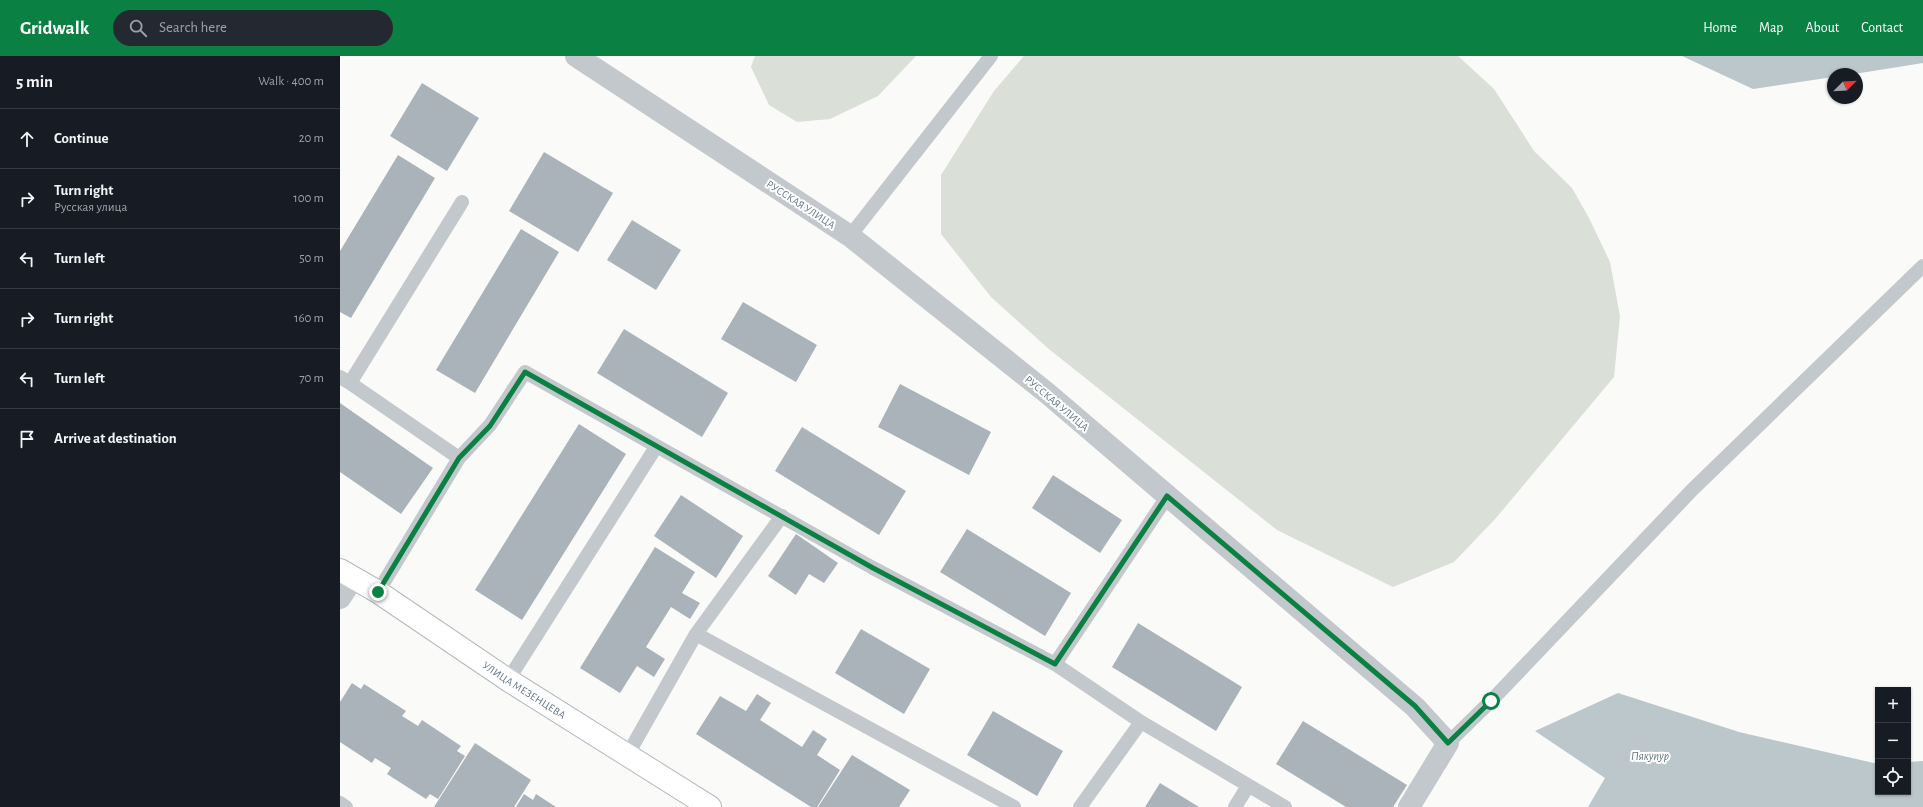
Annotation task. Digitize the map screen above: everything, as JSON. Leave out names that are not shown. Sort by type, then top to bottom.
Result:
[{"type":"main road","name":"УЛИЦА МЕЗЕНЦЕВА","points":[[346,574],[378,592],[508,680],[628,754],[710,807]]},
{"type":"street","name":"РУССКАЯ УЛИЦА","points":[[576,56],[850,236],[1047,393],[1415,706],[1448,743]]},
{"type":"street","points":[[340,598],[346,574]]},
{"type":"street","points":[[1409,807],[1448,743]]},
{"type":"lane","points":[[850,236],[991,56]]},
{"type":"lane","points":[[459,458],[345,380],[462,202]]},
{"type":"lane","points":[[1448,743],[1497,695],[1692,490],[1923,266]]},
{"type":"lane","points":[[378,592],[459,458],[490,426],[525,372],[873,568],[1055,664],[1141,722],[1285,807]]},
{"type":"lane","points":[[508,680],[656,446]]},
{"type":"lane","points":[[1055,664],[1167,496]]},
{"type":"lane","points":[[628,754],[696,634],[782,516]]},
{"type":"lane","points":[[696,634],[1014,807]]},
{"type":"lane","points":[[1080,807],[1141,722]]},
{"type":"lane","points":[[1234,807],[1248,786]]},
{"type":"lane","points":[[340,803],[346,807]]},
{"type":"shaded area","points":[[755,56],[916,56],[878,96],[830,119],[797,122],[769,105],[751,67]]},
{"type":"shaded area","points":[[1024,56],[1458,56],[1494,89],[1534,151],[1572,188],[1589,218],[1610,262],[1620,316],[1614,377],[1496,518],[1454,562],[1393,587],[1277,530],[1050,350],[991,297],[941,234],[941,175],[994,91]]},
{"type":"water","points":[[1682,56],[1923,56],[1923,63],[1863,73],[1863,68],[1827,68],[1827,78],[1753,89]]},
{"type":"water","name":"Пякупур","points":[[1618,693],[1739,732],[1875,763],[1875,795],[1911,795],[1911,762],[1923,761],[1923,807],[1588,807],[1605,778],[1535,731]]},
{"type":"building","points":[[422,83],[479,118],[447,171],[390,136]]},
{"type":"building","points":[[544,152],[613,193],[578,252],[509,211]]},
{"type":"building","points":[[398,155],[435,178],[351,318],[340,312],[340,251]]},
{"type":"building","points":[[632,220],[681,250],[656,290],[607,260]]},
{"type":"building","points":[[521,229],[559,252],[475,393],[436,370]]},
{"type":"building","points":[[743,302],[817,345],[796,382],[721,339]]},
{"type":"building","points":[[624,329],[728,393],[702,437],[597,373]]},
{"type":"building","points":[[900,384],[991,432],[969,475],[878,427]]},
{"type":"building","points":[[340,403],[433,468],[401,514],[340,472]]},
{"type":"building","points":[[579,424],[626,454],[522,620],[475,590]]},
{"type":"building","points":[[802,427],[906,491],[879,535],[775,471]]},
{"type":"building","points":[[1053,475],[1122,520],[1100,553],[1032,508]]},
{"type":"building","points":[[681,495],[743,536],[716,578],[654,536]]},
{"type":"building","points":[[967,529],[1071,593],[1045,636],[940,572]]},
{"type":"building","points":[[796,534],[838,563],[824,583],[809,574],[796,595],[768,576]]},
{"type":"building","points":[[655,547],[695,572],[682,593],[700,603],[690,619],[671,607],[646,647],[665,659],[654,677],[637,666],[620,693],[580,668]]},
{"type":"building","points":[[1138,623],[1242,687],[1216,731],[1112,667]]},
{"type":"building","points":[[861,629],[930,669],[904,714],[835,673]]},
{"type":"building","points":[[352,683],[361,689],[364,684],[406,711],[402,716],[418,726],[422,720],[461,746],[457,751],[465,756],[438,799],[430,794],[426,799],[387,774],[391,768],[375,758],[372,763],[340,742],[340,702]]},
{"type":"building","points":[[757,694],[771,703],[760,720],[802,747],[813,730],[827,739],[817,755],[840,770],[817,807],[811,807],[696,734],[720,696],[746,711]]},
{"type":"building","points":[[993,711],[1063,751],[1037,796],[967,755]]},
{"type":"building","points":[[1303,721],[1407,785],[1393,807],[1346,807],[1276,764]]},
{"type":"building","points":[[475,743],[531,780],[514,807],[434,807]]},
{"type":"building","points":[[852,755],[910,790],[899,807],[818,807]]},
{"type":"building","points":[[1160,783],[1199,807],[1145,807]]},
{"type":"building","points":[[524,794],[533,800],[536,794],[556,807],[516,807]]},
{"type":"route","points":[[378,592],[459,458],[490,426],[525,372],[873,568],[1055,664],[1167,496],[1415,706],[1448,743],[1491,701]]}]
